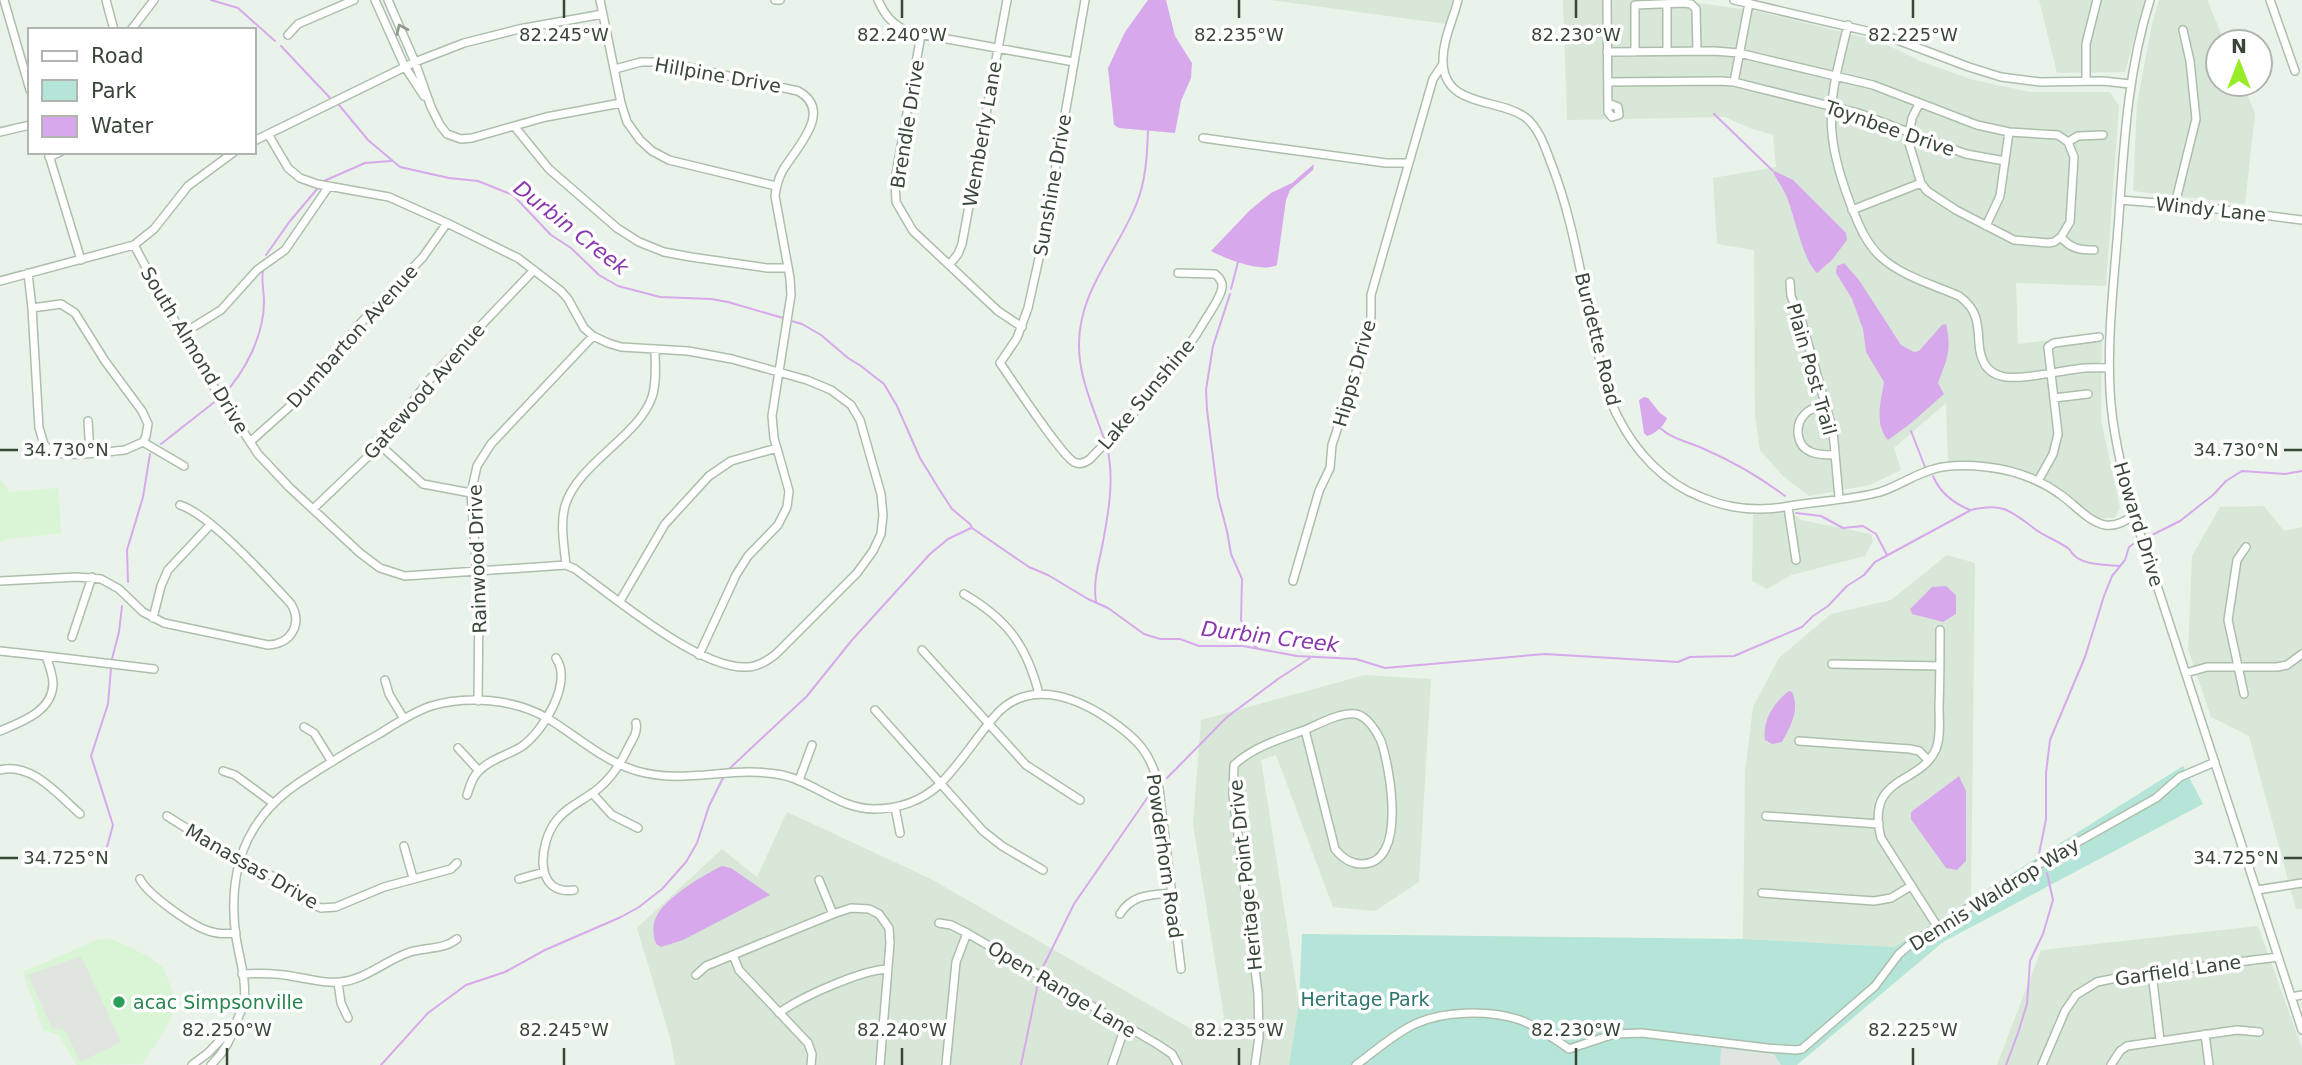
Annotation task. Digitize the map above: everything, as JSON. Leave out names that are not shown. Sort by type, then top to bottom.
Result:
[{"type":"street","points":[[4,0],[28,83]]},
{"type":"street","points":[[106,0],[113,28]]},
{"type":"street","points":[[133,28],[154,0]]},
{"type":"street","points":[[288,35],[298,24],[354,0]]},
{"type":"street","points":[[375,0],[405,67],[430,104]]},
{"type":"street","points":[[388,0],[442,129],[456,138],[472,138],[546,117],[621,103]]},
{"type":"street","points":[[600,0],[621,103],[627,122],[635,135],[658,155],[776,186],[775,209],[791,295],[772,416],[777,448],[789,491],[785,514],[748,556],[736,575],[699,655]]},
{"type":"street","points":[[878,0],[884,13],[896,25],[921,35],[1074,62]]},
{"type":"street","name":"Wemberly Lane","points":[[949,265],[962,244],[1007,0]]},
{"type":"street","name":"Sunshine Drive","points":[[1000,363],[1022,327],[1039,261],[1085,0]]},
{"type":"street","points":[[1443,63],[1458,0]]},
{"type":"street","points":[[1607,0],[1608,103]]},
{"type":"street","points":[[1734,0],[1884,35],[1969,68],[2001,77],[2040,82],[2130,84]]},
{"type":"street","points":[[2086,81],[2086,44],[2097,0]]},
{"type":"street","name":"Howard Drive","points":[[2150,0],[2130,84],[2120,200],[2109,368],[2117,447],[2134,515],[2302,1030]]},
{"type":"street","points":[[2270,0],[2295,71]]},
{"type":"street","points":[[1734,82],[1749,3]]},
{"type":"street","points":[[1636,52],[1635,5],[1667,4],[1691,4],[1696,9],[1697,51]]},
{"type":"street","points":[[1667,4],[1667,51]]},
{"type":"street","points":[[256,140],[415,62],[464,43],[519,29],[603,15]]},
{"type":"street","points":[[1848,25],[1835,76],[1830,106],[1830,130],[1835,161],[1865,239],[1882,258],[1968,303],[1978,322],[1981,359],[1990,371],[2002,377],[2009,377],[2080,368],[2109,368]]},
{"type":"street","points":[[2175,204],[2196,120],[2190,61],[2183,30]]},
{"type":"street","name":"Brendle Drive","points":[[921,35],[895,180],[896,202],[908,225],[998,311],[1022,327]]},
{"type":"street","points":[[1607,52],[1739,53],[1873,85],[1977,125],[2009,132],[2058,135],[2068,142],[2074,157],[2070,222],[2062,237],[2048,243],[2022,242],[1986,226],[1934,197],[1921,183],[1910,153],[1908,132],[1919,104]]},
{"type":"street","points":[[20,56],[28,54]]},
{"type":"street","name":"Hillpine Drive","points":[[615,69],[641,62],[663,62],[801,92],[810,104],[812,123],[805,140],[783,170],[776,186]]},
{"type":"street","name":"Hipps Drive","points":[[1293,581],[1319,491],[1330,468],[1332,445],[1363,351],[1371,317],[1371,295],[1433,79],[1443,63]]},
{"type":"street","name":"Burdette Road","points":[[1443,63],[1446,77],[1459,93],[1477,102],[1518,113],[1532,123],[1541,138],[1557,177],[1568,215],[1607,389],[1617,415],[1639,449],[1667,478],[1687,491],[1742,509],[1788,507],[1881,491],[1934,469],[1955,465],[2010,471],[2039,481],[2103,525],[2115,525],[2134,515]]},
{"type":"street","name":"Toynbee Drive","points":[[1608,82],[1734,82],[1858,113],[1966,154],[2005,161]]},
{"type":"street","points":[[0,132],[28,125]]},
{"type":"street","points":[[514,126],[549,169],[617,228],[639,242],[664,252],[691,257],[788,268]]},
{"type":"street","points":[[1986,226],[2000,196],[2009,132]]},
{"type":"street","points":[[268,134],[295,175],[329,186],[389,197],[505,251],[565,295],[578,320],[593,335],[621,347],[655,349],[714,355],[807,380],[831,390],[855,410],[881,494],[881,534],[866,562],[798,633],[769,659],[751,667],[729,665],[699,655],[566,565],[563,522],[567,499],[577,482],[649,406],[655,387],[655,349]]},
{"type":"street","points":[[2068,142],[2078,135],[2103,135]]},
{"type":"street","points":[[1203,138],[1387,163],[1409,163]]},
{"type":"street","points":[[0,281],[134,245],[154,229],[194,180],[230,154]]},
{"type":"street","points":[[49,155],[81,260]]},
{"type":"street","points":[[1853,210],[1921,183]]},
{"type":"street","points":[[182,334],[221,310],[257,270],[285,250],[329,186]]},
{"type":"street","name":"Windy Lane","points":[[2120,200],[2302,220]]},
{"type":"street","name":"Dumbarton Avenue","points":[[250,442],[307,391],[357,327],[423,257],[447,223]]},
{"type":"street","points":[[2062,237],[2073,248],[2094,250]]},
{"type":"street","name":"South Almond Drive","points":[[134,245],[182,334],[250,442],[270,468],[359,553],[380,568],[405,576],[566,565]]},
{"type":"street","name":"Gatewood Avenue","points":[[313,509],[380,445],[429,380],[534,270]]},
{"type":"street","points":[[28,273],[40,428],[45,445],[52,451],[65,455],[125,450],[143,442]]},
{"type":"street","name":"Lake Sunshine","points":[[1000,363],[1067,455],[1075,463],[1086,462],[1138,410],[1187,349],[1221,291],[1222,282],[1216,274],[1178,273]]},
{"type":"street","name":"Plain Post Trail","points":[[1790,282],[1791,296],[1802,323],[1833,431],[1839,498]]},
{"type":"street","points":[[32,308],[61,304],[75,313],[105,361],[142,411],[148,424],[143,442]]},
{"type":"street","name":"Rainwood Drive","points":[[478,701],[480,620],[471,493],[475,472],[486,449],[593,335]]},
{"type":"street","points":[[2039,481],[2056,445],[2057,421],[2048,352],[2050,344],[2099,337]]},
{"type":"street","points":[[2054,398],[2088,394]]},
{"type":"street","points":[[1826,405],[1811,409],[1803,415],[1798,434],[1802,445],[1808,451],[1834,455]]},
{"type":"street","points":[[88,421],[90,453]]},
{"type":"street","points":[[143,442],[184,466]]},
{"type":"street","points":[[380,445],[423,484],[471,493]]},
{"type":"street","points":[[620,601],[665,524],[709,476],[731,461],[777,448]]},
{"type":"street","points":[[0,581],[92,577],[112,584],[153,618],[177,628],[268,645],[282,642],[293,632],[296,616],[291,604],[211,524],[191,508],[180,505]]},
{"type":"street","points":[[1788,507],[1797,560]]},
{"type":"street","points":[[153,618],[168,570],[211,524]]},
{"type":"street","points":[[2244,694],[2228,620],[2237,559],[2246,547]]},
{"type":"street","points":[[72,636],[92,577]]},
{"type":"street","points":[[964,594],[990,610],[1013,634],[1030,663],[1040,694]]},
{"type":"street","points":[[1937,926],[1881,838],[1879,824],[1880,807],[1887,790],[1928,760],[1938,742],[1941,630]]},
{"type":"street","points":[[922,650],[1026,765],[1080,800]]},
{"type":"street","points":[[0,651],[153,668]]},
{"type":"street","points":[[2186,673],[2207,667],[2277,667],[2302,654]]},
{"type":"street","points":[[0,731],[28,719],[43,706],[53,685],[46,656]]},
{"type":"street","points":[[467,795],[479,771],[524,744],[547,718],[562,679],[556,658]]},
{"type":"street","points":[[1832,664],[1940,666]]},
{"type":"street","points":[[384,680],[404,719]]},
{"type":"street","name":"Powderhorn Road","points":[[211,1065],[233,1036],[244,1002],[234,891],[240,860],[251,832],[273,803],[297,784],[404,719],[439,704],[478,701],[511,704],[547,718],[618,765],[660,776],[761,772],[780,774],[799,780],[854,807],[867,809],[895,807],[918,799],[940,783],[997,713],[1006,706],[1040,694],[1061,695],[1083,703],[1130,734],[1145,750],[1154,768],[1159,787],[1181,969]]},
{"type":"street","points":[[876,710],[974,822],[993,839],[1043,870]]},
{"type":"street","name":"Heritage Point Drive","points":[[1255,1065],[1259,1037],[1258,993],[1233,794],[1234,765],[1243,756],[1258,748],[1337,717],[1356,714],[1372,727],[1381,741],[1392,797],[1392,822],[1389,842],[1376,861],[1357,864],[1342,857],[1335,849],[1305,730]]},
{"type":"street","points":[[574,890],[563,891],[557,888],[548,881],[544,872],[544,850],[552,827],[563,813],[604,784],[636,732],[636,723]]},
{"type":"street","points":[[304,727],[314,733],[332,762]]},
{"type":"street","points":[[1799,741],[1910,749],[1919,751],[1928,760]]},
{"type":"street","points":[[799,780],[812,746]]},
{"type":"street","points":[[458,748],[479,771]]},
{"type":"street","name":"Dennis Waldrop Way","points":[[1356,1065],[1414,1024],[1434,1018],[1466,1014],[1518,1020],[1549,1035],[1569,1049],[1614,1034],[1642,1033],[1802,1049],[1863,998],[1905,948],[2046,860],[2156,798],[2180,777],[2215,761]]},
{"type":"street","points":[[0,770],[11,768],[29,772],[80,814]]},
{"type":"street","points":[[223,771],[236,775],[273,803]]},
{"type":"street","points":[[592,793],[608,811],[638,828]]},
{"type":"street","points":[[895,807],[900,833]]},
{"type":"street","name":"Manassas Drive","points":[[167,816],[205,841],[272,876],[307,902],[321,908],[336,907],[384,887],[451,869],[457,863]]},
{"type":"street","points":[[1766,816],[1879,824]]},
{"type":"street","points":[[404,846],[413,878]]},
{"type":"street","points":[[519,879],[544,872]]},
{"type":"street","points":[[140,879],[150,894],[198,926],[213,932],[236,933]]},
{"type":"street","points":[[820,880],[833,914]]},
{"type":"street","points":[[2257,890],[2302,883]]},
{"type":"street","points":[[1762,892],[1874,901],[1891,898],[1911,886]]},
{"type":"street","points":[[1120,914],[1134,899],[1172,892]]},
{"type":"street","points":[[696,975],[706,966],[833,914],[857,908],[869,909],[879,914],[889,928],[880,1065]]},
{"type":"street","name":"Open Range Lane","points":[[939,923],[951,925],[967,933],[1172,1054],[1178,1065]]},
{"type":"street","points":[[946,1065],[956,962],[967,933]]},
{"type":"street","points":[[242,974],[284,975],[338,983],[351,980],[401,955],[446,946],[457,939]]},
{"type":"street","points":[[733,956],[739,970],[808,1043],[812,1054],[811,1065]]},
{"type":"street","name":"Garfield Lane","points":[[2042,1065],[2064,1011],[2076,995],[2097,982],[2278,957]]},
{"type":"street","points":[[779,1013],[797,1002],[848,980],[888,968]]},
{"type":"street","points":[[2152,973],[2160,1040]]},
{"type":"street","points":[[338,983],[341,1003],[348,1018]]},
{"type":"street","points":[[2291,998],[2302,995]]},
{"type":"street","points":[[192,1065],[208,1053],[236,1024]]},
{"type":"street","points":[[1112,1065],[1125,1027]]},
{"type":"street","points":[[2111,1065],[2120,1051],[2127,1046],[2237,1030],[2259,1031]]},
{"type":"street","points":[[2205,1034],[2209,1065]]},
{"type":"shaded area","points":[[1271,0],[1452,0],[1446,24]]},
{"type":"shaded area","points":[[1563,0],[1677,0],[1756,11],[1879,41],[1922,62],[1974,80],[2030,92],[2110,92],[2119,106],[2106,286],[2016,283],[2018,344],[2102,333],[2101,420],[2120,507],[2115,518],[2096,518],[2058,487],[2022,470],[1993,464],[1948,461],[1946,403],[1894,448],[1901,470],[1870,485],[1809,496],[1783,476],[1760,450],[1755,416],[1754,250],[1717,244],[1713,178],[1776,167],[1773,135],[1725,117],[1567,120]]},
{"type":"shaded area","points":[[2039,0],[2145,0],[2125,72],[2057,73]]},
{"type":"shaded area","points":[[2159,0],[2207,0],[2219,28],[2204,28],[2204,98],[2249,98],[2255,114],[2245,204],[2133,191],[2137,104]]},
{"type":"shaded area","points":[[0,480],[10,492],[58,488],[61,533],[4,539],[4,542],[0,542]]},
{"type":"shaded area","points":[[2264,506],[2284,531],[2302,527],[2302,909],[2296,909],[2249,736],[2211,717],[2188,649],[2192,556],[2220,507]]},
{"type":"shaded area","points":[[1792,513],[1801,520],[1871,534],[1873,540],[1865,556],[1791,575],[1767,589],[1752,581],[1753,514]]},
{"type":"shaded area","points":[[1947,555],[1975,563],[1971,898],[1895,947],[1743,939],[1745,772],[1753,707],[1779,658],[1831,614],[1891,600]]},
{"type":"shaded area","points":[[1365,675],[1431,679],[1419,882],[1375,911],[1333,907],[1276,755],[1261,760],[1299,1004],[1289,1065],[675,1065],[671,1041],[637,928],[722,849],[757,877],[787,812],[931,879],[1212,1041],[1224,1017],[1193,824],[1201,720]]},
{"type":"shaded area","points":[[2258,926],[2302,1048],[2302,1065],[1997,1065],[2041,950]]},
{"type":"shaded area","points":[[109,938],[146,955],[163,967],[174,996],[175,1008],[166,1028],[142,1064],[77,1065],[59,1035],[43,1030],[23,972],[97,940]]},
{"type":"shaded area","points":[[81,956],[121,1042],[80,1062],[66,1031],[52,1028],[28,975]]},
{"type":"shaded area","points":[[1721,1048],[1774,1054],[1781,1065],[1720,1065]]},
{"type":"green space","name":"Heritage Park","points":[[2183,766],[2203,804],[1943,942],[1797,1065],[1289,1065],[1299,1003],[1302,934],[1743,939],[1895,947]]},
{"type":"water","points":[[1148,0],[1166,0],[1175,36],[1192,63],[1191,78],[1181,101],[1175,133],[1119,128],[1114,125],[1108,68],[1125,32]]},
{"type":"water","points":[[1314,164],[1313,170],[1290,190],[1286,200],[1277,265],[1253,266],[1211,251],[1250,210],[1271,193],[1292,183]]},
{"type":"water","points":[[1772,170],[1793,180],[1846,233],[1847,240],[1832,260],[1817,273],[1807,258],[1786,195]]},
{"type":"water","points":[[1844,263],[1859,280],[1901,345],[1914,352],[1919,351],[1942,325],[1946,324],[1948,354],[1938,383],[1944,394],[1888,440],[1880,420],[1884,382],[1866,352],[1863,329],[1852,299],[1836,273],[1837,266]]},
{"type":"water","points":[[1644,397],[1667,418],[1659,429],[1647,436],[1644,433],[1639,400]]},
{"type":"water","points":[[1946,586],[1956,595],[1956,614],[1943,622],[1912,614],[1910,609],[1932,587]]},
{"type":"water","points":[[1789,691],[1792,692],[1795,705],[1793,717],[1782,742],[1772,744],[1765,740],[1767,719],[1774,706]]},
{"type":"water","points":[[1959,776],[1966,791],[1966,861],[1957,870],[1946,868],[1911,819],[1911,812]]},
{"type":"water","points":[[722,866],[731,868],[770,895],[683,940],[661,947],[656,944],[654,923],[667,902]]},
{"type":"waterway","name":"Durbin Creek","points":[[211,0],[238,8],[275,41]]},
{"type":"waterway","name":"Durbin Creek","points":[[281,46],[331,99]]},
{"type":"waterway","name":"Durbin Creek","points":[[339,105],[368,140],[400,167],[449,178],[478,181],[513,195],[551,235],[571,248],[599,275],[618,286],[660,297],[728,302],[783,318]]},
{"type":"waterway","points":[[1714,114],[1772,170]]},
{"type":"waterway","points":[[1104,439],[1082,370],[1080,326],[1092,290],[1139,196],[1145,168],[1148,131]]},
{"type":"waterway","points":[[324,181],[365,163],[391,161]]},
{"type":"waterway","points":[[266,255],[318,188]]},
{"type":"waterway","points":[[1231,289],[1238,262]]},
{"type":"waterway","points":[[223,395],[246,364],[257,340],[263,315],[263,270]]},
{"type":"waterway","points":[[1230,294],[1213,346],[1206,390],[1207,410],[1218,497],[1231,554],[1242,579],[1241,620],[1257,648]]},
{"type":"waterway","name":"Durbin Creek","points":[[788,320],[802,324],[821,335],[884,384],[920,458],[952,509],[972,528],[1029,567],[1108,608],[1144,634],[1160,639],[1180,639],[1199,646],[1243,646],[1297,656],[1356,659],[1385,668],[1545,654],[1678,662],[1690,657],[1734,656],[1802,627],[1847,586],[1864,575],[1875,562],[1971,510],[1991,507],[2013,513],[2039,532],[2065,546],[2080,560],[2119,566]]},
{"type":"waterway","points":[[161,444],[217,400]]},
{"type":"waterway","points":[[1660,428],[1675,438],[1736,464],[1785,496]]},
{"type":"waterway","points":[[1911,431],[1925,467]]},
{"type":"waterway","points":[[1096,602],[1096,574],[1110,497],[1107,447]]},
{"type":"waterway","points":[[128,582],[127,550],[143,497],[150,454]]},
{"type":"waterway","name":"Durbin Creek","points":[[2144,539],[2180,521],[2226,481],[2242,471],[2285,474],[2302,471]]},
{"type":"waterway","points":[[1933,476],[1948,497],[1970,510]]},
{"type":"waterway","points":[[1796,513],[1821,516],[1843,528],[1863,526],[1876,534],[1887,555]]},
{"type":"waterway","points":[[729,769],[807,696],[852,640],[930,554],[948,539],[971,528]]},
{"type":"waterway","points":[[2039,854],[2046,819],[2046,773],[2050,740],[2085,657],[2112,576],[2125,560],[2129,547],[2139,540]]},
{"type":"waterway","points":[[112,659],[122,606]]},
{"type":"waterway","points":[[1167,778],[1227,717],[1310,658]]},
{"type":"waterway","points":[[102,865],[113,825],[91,756],[108,704],[111,668]]},
{"type":"waterway","points":[[381,1065],[428,1013],[466,985],[505,972],[545,950],[621,917],[662,889],[686,862],[697,843],[709,806],[723,778]]},
{"type":"waterway","points":[[1043,967],[1074,904],[1152,791]]},
{"type":"waterway","points":[[2006,1065],[2027,1004],[2030,961],[2043,934],[2053,900],[2047,873]]},
{"type":"waterway","points":[[1021,1065],[1038,983]]},
{"type":"place","name":"acac Simpsonville","points":[[119,1002]]}]
